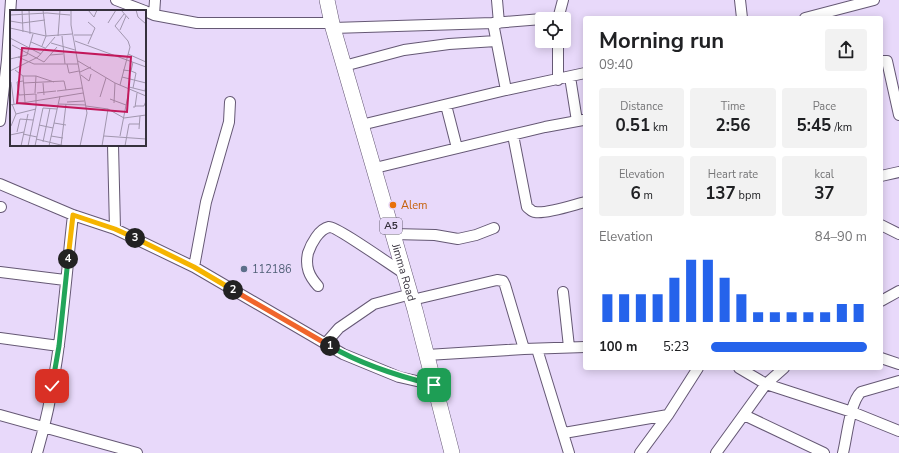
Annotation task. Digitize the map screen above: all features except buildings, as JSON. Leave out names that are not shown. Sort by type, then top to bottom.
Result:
[{"type":"highway","name":"Jimma Road","points":[[327,0],[332,26],[412,297],[452,453]]},
{"type":"street","points":[[11,0],[11,10]]},
{"type":"street","points":[[116,0],[143,10]]},
{"type":"street","points":[[155,0],[148,12],[197,23],[332,26],[496,23],[535,20]]},
{"type":"street","points":[[497,0],[496,41],[506,90]]},
{"type":"street","points":[[560,12],[563,0]]},
{"type":"street","points":[[740,0],[742,16]]},
{"type":"street","points":[[820,16],[836,14],[874,0]]},
{"type":"street","points":[[0,114],[9,61],[10,30]]},
{"type":"street","points":[[344,66],[404,50],[449,44],[496,41]]},
{"type":"street","points":[[558,48],[558,80]]},
{"type":"street","points":[[883,61],[887,61],[899,115]]},
{"type":"street","points":[[361,125],[506,90],[583,74]]},
{"type":"street","points":[[375,168],[512,135],[582,120],[570,77]]},
{"type":"street","points":[[194,267],[206,202],[229,122],[230,102]]},
{"type":"street","points":[[446,105],[457,148]]},
{"type":"street","points":[[512,135],[527,207],[532,211],[545,212],[583,202]]},
{"type":"street","points":[[113,146],[115,229]]},
{"type":"street","points":[[883,176],[899,172]]},
{"type":"street","points":[[0,184],[73,215],[115,229],[194,267],[344,354],[399,376],[434,385]]},
{"type":"street","points":[[37,453],[45,427],[59,346],[73,215]]},
{"type":"street","points":[[883,226],[899,234]]},
{"type":"street","points":[[318,286],[308,272],[307,260],[312,243],[316,237],[329,227],[346,236],[405,274]]},
{"type":"street","points":[[393,234],[435,235],[458,239],[476,235],[494,228]]},
{"type":"street","points":[[0,272],[65,280]]},
{"type":"street","points":[[325,344],[339,328],[374,304],[501,280],[505,284],[524,349]]},
{"type":"street","points":[[883,300],[899,291]]},
{"type":"street","points":[[563,292],[570,347]]},
{"type":"street","points":[[0,338],[59,346]]},
{"type":"street","points":[[427,355],[583,347]]},
{"type":"street","points":[[537,349],[569,453]]},
{"type":"street","points":[[883,359],[899,364]]},
{"type":"street","points":[[640,453],[668,415],[697,370]]},
{"type":"street","points":[[743,370],[766,384],[852,412],[899,431]]},
{"type":"street","points":[[716,453],[766,384],[782,370]]},
{"type":"street","points":[[844,453],[852,412],[857,396],[861,392],[899,381]]},
{"type":"street","points":[[744,414],[824,453]]},
{"type":"street","points":[[0,415],[137,453]]},
{"type":"street","points":[[564,433],[668,415]]},
{"type":"place","name":"Alem","points":[[393,205]]},
{"type":"place","name":"112186","points":[[244,269]]},
{"type":"route","points":[[52,386],[59,346],[73,215],[115,229],[194,267],[344,354],[399,376],[434,385]]}]
